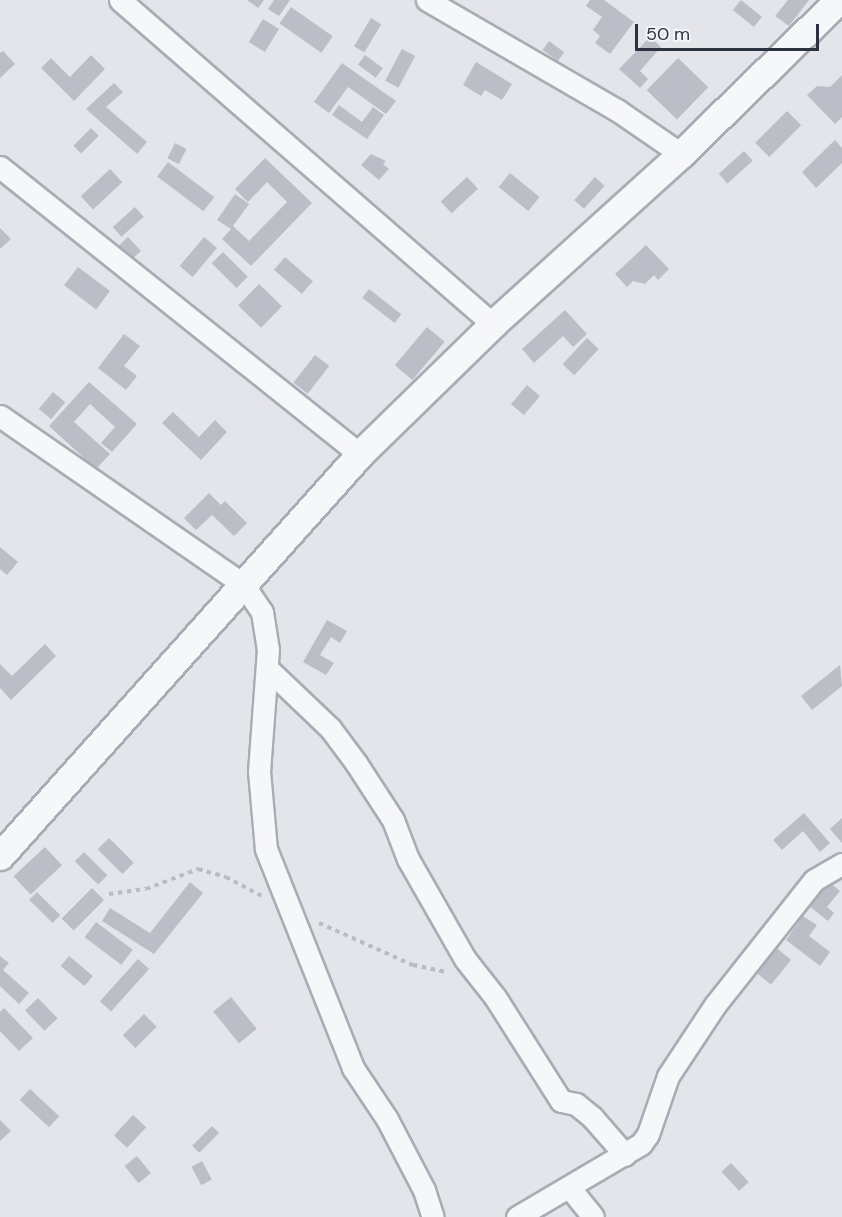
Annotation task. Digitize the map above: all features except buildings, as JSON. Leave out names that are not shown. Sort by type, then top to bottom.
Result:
[{"type":"street","points":[[120,0],[493,324]]},
{"type":"street","points":[[428,0],[597,97],[681,154]]},
{"type":"street","points":[[0,856],[360,454],[493,324],[681,154],[838,0]]},
{"type":"street","points":[[0,166],[360,454]]},
{"type":"street","points":[[0,416],[243,584],[262,612],[268,633],[268,669],[259,771],[261,819],[266,849],[353,1068],[387,1119],[424,1190],[433,1217]]},
{"type":"street","points":[[268,669],[330,728],[356,764],[393,820],[408,859],[465,959],[495,997],[561,1101],[576,1104],[592,1117],[625,1155]]},
{"type":"street","points":[[517,1217],[625,1155],[648,1134],[668,1076],[716,1005],[814,880],[842,864]]},
{"type":"street","points":[[569,1187],[592,1217]]},
{"type":"path","points":[[109,894],[146,889],[198,869],[226,877],[291,911],[413,965],[458,976]]}]
